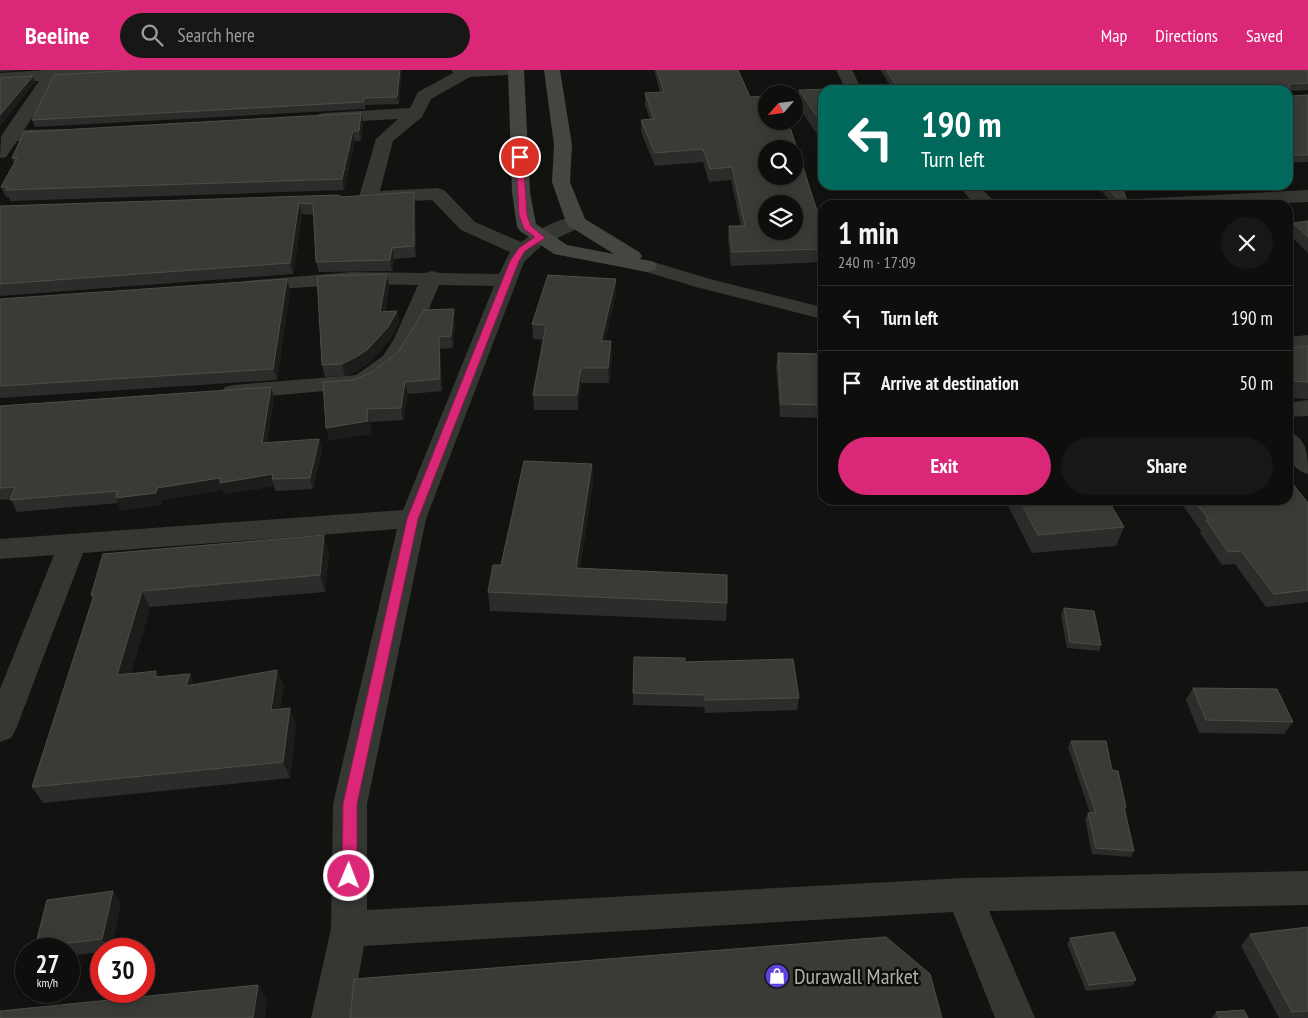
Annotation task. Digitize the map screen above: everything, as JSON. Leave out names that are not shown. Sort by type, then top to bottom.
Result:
[{"type":"street","points":[[0,78],[52,72],[137,70]]},
{"type":"street","points":[[369,197],[385,139],[416,113],[424,96],[462,71],[507,70]]},
{"type":"street","points":[[516,70],[523,215],[532,244]]},
{"type":"street","points":[[552,70],[563,145],[561,182],[576,222],[648,266]]},
{"type":"street","points":[[844,70],[852,85]]},
{"type":"street","points":[[3,146],[52,72]]},
{"type":"street","points":[[307,119],[416,113]]},
{"type":"street","points":[[3,146],[79,132]]},
{"type":"street","points":[[971,190],[981,200]]},
{"type":"street","points":[[349,198],[437,194],[468,226],[532,244],[648,266],[703,283],[818,312]]},
{"type":"street","points":[[1232,200],[1308,196]]},
{"type":"street","points":[[331,1018],[349,929],[350,804],[413,519],[514,261],[532,244],[576,222]]},
{"type":"street","points":[[234,286],[352,278],[432,277],[508,280]]},
{"type":"street","points":[[209,394],[362,382],[392,360],[404,339],[432,277]]},
{"type":"street","points":[[1293,344],[1308,342]]},
{"type":"street","points":[[1293,410],[1308,408]]},
{"type":"street","points":[[1293,446],[1308,466]]},
{"type":"street","points":[[0,549],[413,519]]},
{"type":"street","points":[[0,729],[72,545]]},
{"type":"street","points":[[349,929],[964,895],[1308,888]]},
{"type":"street","points":[[964,895],[1015,1018]]},
{"type":"building","points":[[135,70],[400,70],[397,97],[364,98],[363,102],[32,120],[54,75]]},
{"type":"building","points":[[657,70],[738,70],[750,97],[758,96],[758,130],[791,130],[794,140],[758,140],[758,185],[803,185],[803,167],[818,214],[818,249],[732,252],[729,226],[745,226],[732,167],[710,169],[703,149],[655,153],[641,120],[654,119],[645,93],[664,92]]},
{"type":"building","points":[[886,70],[1308,70],[1308,83],[1289,85],[896,85]]},
{"type":"building","points":[[33,76],[0,115],[0,78]]},
{"type":"building","points":[[818,89],[818,118],[803,96],[803,90]]},
{"type":"building","points":[[1308,95],[1308,155],[1293,155],[1293,96]]},
{"type":"building","points":[[361,113],[359,131],[353,131],[342,179],[6,190],[8,187],[1,187],[17,158],[12,158],[24,132]]},
{"type":"building","points":[[1110,190],[1124,190],[1126,200],[1118,200]]},
{"type":"building","points":[[414,192],[414,246],[392,248],[390,260],[316,262],[313,204],[299,203],[290,263],[0,284],[0,206],[338,195],[342,197]]},
{"type":"building","points":[[1308,221],[1308,237],[1293,223]]},
{"type":"building","points":[[387,274],[380,312],[397,311],[388,327],[368,349],[356,357],[342,364],[322,365],[317,276]]},
{"type":"building","points":[[548,275],[616,279],[601,341],[611,341],[608,368],[581,368],[577,395],[533,395],[546,325],[532,324]]},
{"type":"building","points":[[287,279],[273,369],[0,386],[0,299]]},
{"type":"building","points":[[454,309],[451,336],[439,337],[440,379],[405,382],[401,408],[367,409],[368,421],[326,428],[323,382],[353,380],[372,372],[399,351],[424,310]]},
{"type":"building","points":[[1308,346],[1308,382],[1293,381],[1293,348]]},
{"type":"building","points":[[778,353],[818,354],[818,405],[781,404]]},
{"type":"building","points":[[271,387],[262,443],[319,439],[310,478],[272,479],[273,474],[220,483],[220,478],[157,488],[156,493],[116,498],[117,491],[10,500],[15,487],[0,488],[0,406]]},
{"type":"building","points":[[524,461],[592,464],[576,568],[727,575],[727,603],[488,592],[493,565],[501,565]]},
{"type":"building","points":[[1293,484],[1308,503],[1308,590],[1274,594],[1241,551],[1228,552],[1206,520],[1209,520],[1198,505],[1293,505]]},
{"type":"building","points":[[1023,505],[1111,505],[1124,527],[1038,535]]},
{"type":"building","points":[[324,535],[320,575],[142,591],[117,675],[156,671],[155,677],[190,674],[186,686],[277,670],[271,710],[290,708],[283,762],[32,787],[94,595],[91,595],[103,554]]},
{"type":"building","points":[[1064,608],[1094,611],[1101,645],[1070,642]]},
{"type":"building","points":[[634,657],[685,658],[685,662],[793,659],[799,698],[705,700],[705,695],[633,693]]},
{"type":"building","points":[[1193,688],[1277,689],[1293,722],[1206,720]]},
{"type":"building","points":[[1071,741],[1106,741],[1112,770],[1118,771],[1134,851],[1096,848],[1088,813],[1096,813]]},
{"type":"building","points":[[113,891],[102,938],[90,938],[90,940],[80,942],[80,938],[37,938],[47,900]]},
{"type":"building","points":[[1308,927],[1308,1011],[1292,1012],[1250,934]]},
{"type":"building","points":[[1114,932],[1136,980],[1089,985],[1070,938]]},
{"type":"building","name":"Durawall Market","points":[[886,937],[930,974],[942,1018],[350,1018],[354,979]]},
{"type":"building","points":[[258,985],[253,1018],[0,1018],[0,1011],[90,1002],[155,1003],[155,995]]},
{"type":"building","points":[[1244,1010],[1248,1018],[1219,1018],[1216,1012]]},
{"type":"place","name":"Durawall Market","points":[[777,976]]},
{"type":"route","points":[[349,876],[350,804],[413,519],[514,261],[522,250],[541,238],[527,227],[523,215],[520,157]]}]
